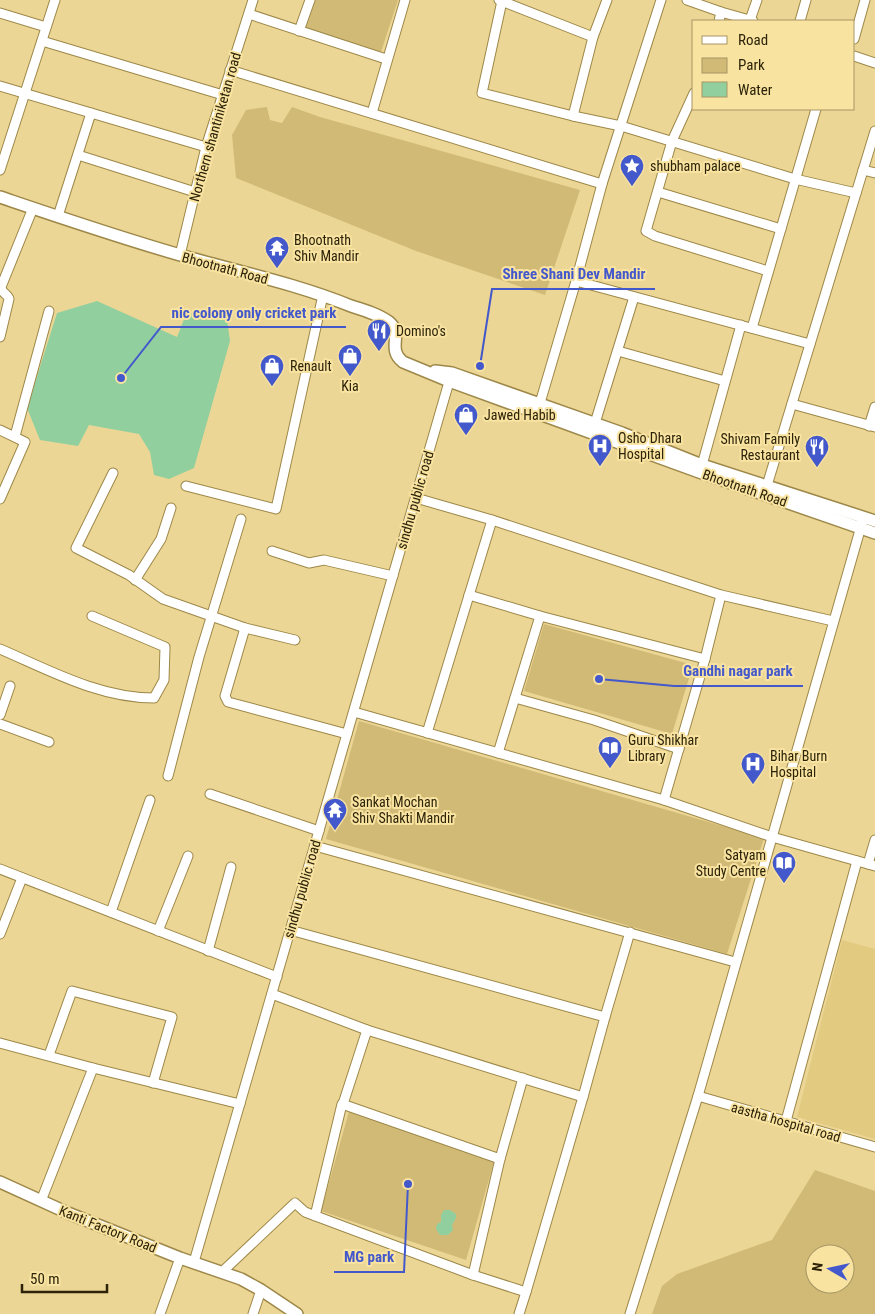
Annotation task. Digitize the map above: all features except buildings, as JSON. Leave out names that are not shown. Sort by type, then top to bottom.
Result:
[{"type":"street","points":[[0,170],[55,0]]},
{"type":"street","name":"Northern shantiniketan road","points":[[180,255],[206,147],[254,0]]},
{"type":"street","points":[[299,31],[310,0]]},
{"type":"street","points":[[372,114],[386,59],[405,0]]},
{"type":"street","points":[[593,37],[500,0],[482,93],[572,116],[621,126],[795,179],[856,193]]},
{"type":"street","points":[[572,116],[593,37],[607,0]]},
{"type":"street","points":[[537,407],[576,281],[602,184],[662,0]]},
{"type":"street","points":[[688,0],[720,17],[744,20]]},
{"type":"street","points":[[752,20],[757,0]]},
{"type":"street","points":[[800,20],[806,0]]},
{"type":"street","points":[[855,35],[865,0]]},
{"type":"street","points":[[0,13],[46,26]]},
{"type":"street","points":[[249,14],[386,59]]},
{"type":"street","points":[[42,41],[223,95]]},
{"type":"street","points":[[855,56],[875,63]]},
{"type":"street","points":[[230,70],[602,184]]},
{"type":"street","points":[[0,86],[206,147]]},
{"type":"street","points":[[692,97],[672,142],[646,231],[656,236],[768,271]]},
{"type":"street","points":[[752,328],[816,110]]},
{"type":"street","points":[[58,216],[91,113]]},
{"type":"street","points":[[766,491],[875,131]]},
{"type":"street","points":[[78,155],[195,192]]},
{"type":"street","points":[[863,170],[875,173]]},
{"type":"street","points":[[658,192],[780,229]]},
{"type":"street","name":"Bhootnath Road","points":[[0,197],[180,255],[323,295],[380,317],[391,324],[395,330],[395,351],[397,357],[403,362],[537,407],[766,491],[862,523],[875,533]]},
{"type":"street","points":[[0,337],[9,299],[2,292],[1,287],[33,208]]},
{"type":"street","points":[[576,281],[810,344]]},
{"type":"street","points":[[186,486],[276,509],[323,295]]},
{"type":"street","points":[[595,423],[634,296]]},
{"type":"street","points":[[15,436],[49,311]]},
{"type":"street","points":[[702,465],[741,325]]},
{"type":"street","points":[[618,351],[725,381]]},
{"type":"street","name":"sindhu public road","points":[[194,1262],[451,377]]},
{"type":"street","points":[[792,404],[872,426],[875,407]]},
{"type":"street","name":"Bhootnath Road","points":[[537,407],[595,423],[766,491]]},
{"type":"street","points":[[0,430],[25,442],[0,499]]},
{"type":"street","points":[[113,473],[76,548],[135,580],[163,599],[245,628],[295,640]]},
{"type":"street","points":[[416,498],[492,520],[721,595],[834,621]]},
{"type":"street","points":[[135,580],[161,539],[171,508]]},
{"type":"street","points":[[168,776],[212,616],[242,518]]},
{"type":"street","points":[[427,732],[492,520]]},
{"type":"street","name":"Bhootnath Road","points":[[862,523],[875,521]]},
{"type":"street","points":[[630,1314],[698,1096],[862,523]]},
{"type":"street","points":[[272,551],[309,563],[324,560],[393,576]]},
{"type":"street","points":[[469,595],[540,616],[705,659]]},
{"type":"street","points":[[664,800],[705,659],[721,595]]},
{"type":"street","points":[[0,649],[96,690],[136,698],[154,698],[164,680],[164,648],[92,616]]},
{"type":"street","points":[[498,753],[540,616]]},
{"type":"street","points":[[245,628],[225,696],[228,702],[347,734]]},
{"type":"street","points":[[0,715],[10,686]]},
{"type":"street","points":[[515,698],[594,720],[679,749]]},
{"type":"street","points":[[354,712],[664,800],[772,837],[872,865],[875,840]]},
{"type":"street","points":[[0,724],[49,742]]},
{"type":"street","points":[[210,794],[319,831]]},
{"type":"street","points":[[111,912],[150,800]]},
{"type":"street","points":[[315,846],[735,962]]},
{"type":"street","points":[[158,931],[188,856]]},
{"type":"street","points":[[786,1121],[857,861]]},
{"type":"street","points":[[208,951],[231,867]]},
{"type":"street","points":[[0,869],[277,977]]},
{"type":"street","points":[[0,934],[22,878]]},
{"type":"street","points":[[290,930],[606,1017]]},
{"type":"street","points":[[519,1314],[584,1097],[630,932]]},
{"type":"street","points":[[49,1055],[72,992],[172,1016],[153,1082]]},
{"type":"street","points":[[272,994],[367,1030],[584,1097]]},
{"type":"street","points":[[315,1216],[343,1104],[367,1030]]},
{"type":"street","points":[[0,1043],[240,1104]]},
{"type":"street","points":[[41,1201],[93,1068]]},
{"type":"street","points":[[473,1275],[500,1159],[523,1078]]},
{"type":"street","name":"aastha hospital road","points":[[698,1096],[875,1147]]},
{"type":"street","points":[[343,1104],[500,1159]]},
{"type":"street","name":"Kanti Factory Road","points":[[0,1182],[41,1201],[180,1258],[223,1271],[261,1290],[297,1314]]},
{"type":"street","points":[[223,1271],[295,1203],[305,1212],[315,1216],[473,1275],[526,1292]]},
{"type":"street","points":[[160,1314],[180,1258]]},
{"type":"street","points":[[253,1314],[261,1290]]},
{"type":"shaded area","points":[[842,940],[875,949],[875,1139],[797,1117]]},
{"type":"green space","points":[[315,0],[398,0],[381,52],[305,27]]},
{"type":"green space","points":[[267,107],[270,120],[282,123],[292,107],[320,117],[580,190],[545,295],[416,251],[236,178],[232,135],[246,110]]},
{"type":"green space","points":[[544,624],[693,665],[672,734],[524,691]]},
{"type":"green space","points":[[359,721],[764,838],[727,954],[326,839]]},
{"type":"green space","points":[[350,1108],[495,1158],[466,1260],[321,1211]]},
{"type":"green space","points":[[815,1170],[875,1191],[875,1314],[652,1314],[662,1286],[677,1274],[772,1240]]},
{"type":"water","points":[[97,301],[177,337],[187,312],[227,319],[230,341],[194,468],[169,479],[154,475],[150,452],[139,434],[89,425],[78,446],[40,440],[27,408],[57,313]]},
{"type":"water","points":[[444,1210],[450,1210],[456,1214],[456,1218],[452,1225],[453,1230],[448,1235],[440,1235],[436,1229],[437,1224],[441,1222],[441,1215]]},
{"type":"place","name":"shubham palace","points":[[632,187]]},
{"type":"place","name":"Bhootnath Shiv Mandir","points":[[277,269]]},
{"type":"place","name":"Domino's","points":[[379,352]]},
{"type":"place","name":"Shree Shani Dev Mandir","points":[[480,366]]},
{"type":"place","name":"Kia","points":[[350,377]]},
{"type":"place","name":"nic colony only cricket park","points":[[121,378]]},
{"type":"place","name":"Renault","points":[[272,387]]},
{"type":"place","name":"Jawed Habib","points":[[466,436]]},
{"type":"place","name":"Osho Dhara Hospital","points":[[600,467]]},
{"type":"place","name":"Shivam Family Restaurant","points":[[817,468]]},
{"type":"place","name":"Gandhi nagar park","points":[[599,679]]},
{"type":"place","name":"Guru Shikhar Library","points":[[610,769]]},
{"type":"place","name":"Bihar Burn Hospital","points":[[753,785]]},
{"type":"place","name":"Sankat Mochan Shiv Shakti Mandir","points":[[335,831]]},
{"type":"place","name":"Satyam Study Centre","points":[[784,884]]},
{"type":"place","name":"MG park","points":[[408,1184]]}]
